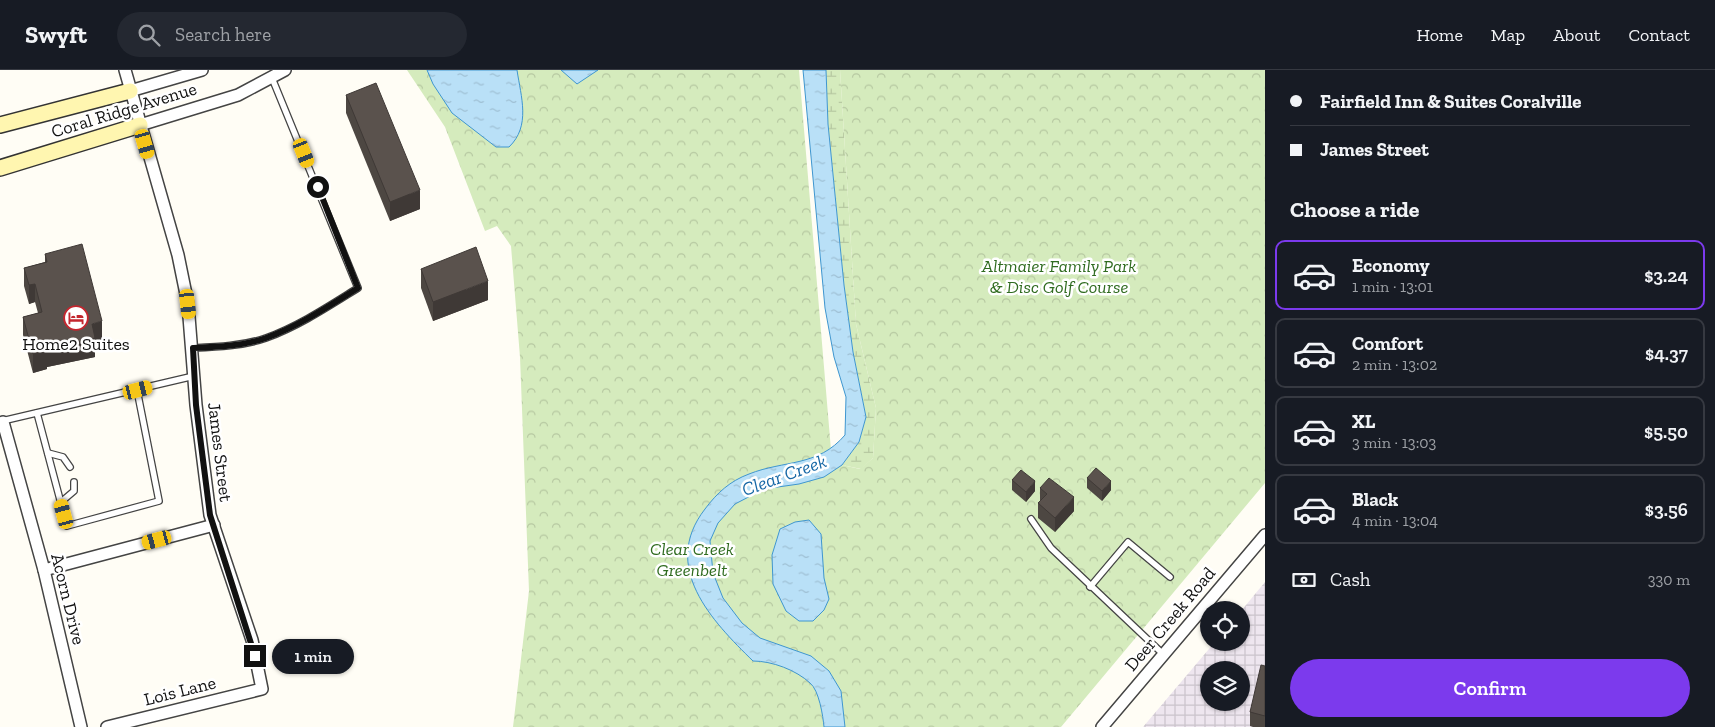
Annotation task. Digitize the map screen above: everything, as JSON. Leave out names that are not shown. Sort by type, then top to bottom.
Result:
[{"type":"street","name":"James Street","points":[[125,70],[178,255],[188,304],[193,348],[196,405],[210,515],[252,640],[262,689]]},
{"type":"street","name":"Coral Ridge Avenue","points":[[0,125],[130,92],[202,70]]},
{"type":"street","name":"Coral Ridge Avenue","points":[[0,168],[238,94],[285,70]]},
{"type":"street","name":"Acorn Drive","points":[[2,421],[44,570],[81,727]]},
{"type":"street","points":[[44,570],[214,525]]},
{"type":"street","name":"Deer Creek Road","points":[[1102,727],[1265,535]]},
{"type":"street","name":"Lois Lane","points":[[107,727],[262,689]]},
{"type":"lane","points":[[193,348],[229,346],[265,338],[310,318],[358,288],[272,78]]},
{"type":"lane","points":[[2,421],[194,376]]},
{"type":"lane","points":[[37,413],[67,526],[159,501],[138,390]]},
{"type":"lane","points":[[48,453],[63,456],[70,467]]},
{"type":"lane","points":[[61,502],[74,491],[74,482]]},
{"type":"lane","points":[[1031,519],[1051,548],[1090,587],[1163,654]]},
{"type":"lane","points":[[1090,587],[1128,542],[1170,577]]},
{"type":"shaded area","points":[[1265,582],[1265,727],[1143,727],[1207,651],[1250,651],[1249,601]]},
{"type":"green space","points":[[407,70],[799,70],[831,450],[842,465],[860,469],[873,458],[876,408],[856,324],[840,70],[1265,70],[1265,483],[1061,727],[513,727],[529,591],[520,357],[511,246],[497,226],[485,231],[445,127]]},
{"type":"green space","points":[[826,70],[840,70],[856,324],[876,408],[873,458],[861,469],[842,465],[859,442],[866,417],[853,352],[844,285],[828,124]]},
{"type":"water","points":[[427,70],[517,70],[523,111],[520,130],[516,139],[509,147],[496,147],[452,113],[433,84]]},
{"type":"water","points":[[561,70],[598,70],[577,84]]},
{"type":"water","name":"Clear Creek","points":[[803,70],[826,70],[828,124],[844,285],[853,352],[866,417],[859,442],[842,465],[824,477],[799,484],[764,489],[735,504],[718,523],[710,541],[713,573],[723,598],[742,623],[760,638],[811,656],[829,671],[841,691],[845,727],[824,727],[818,697],[810,683],[798,674],[783,667],[753,661],[722,629],[708,611],[697,592],[690,572],[688,552],[692,531],[705,509],[730,484],[742,477],[762,470],[812,458],[824,453],[845,435],[846,397],[834,357],[825,308]]},
{"type":"water","points":[[809,520],[821,534],[824,578],[829,599],[824,610],[813,621],[799,621],[786,611],[773,584],[772,555],[780,529],[795,522]]},
{"type":"building","points":[[376,83],[420,190],[390,202],[346,95]]},
{"type":"building","name":"Home2 Suites","points":[[82,244],[102,321],[92,324],[95,338],[33,354],[23,317],[42,312],[35,284],[29,285],[24,268],[47,262],[45,254]]},
{"type":"building","points":[[476,247],[488,281],[433,302],[421,269]]},
{"type":"building","points":[[1096,468],[1111,481],[1102,491],[1087,478]]},
{"type":"building","points":[[1021,470],[1035,481],[1026,492],[1012,480]]},
{"type":"building","points":[[1049,478],[1074,497],[1055,518],[1038,503],[1047,494],[1040,488]]},
{"type":"building","points":[[1261,665],[1265,666],[1265,716],[1250,712]]},
{"type":"place","name":"Home2 Suites","points":[[76,318]]},
{"type":"route","points":[[255,656],[252,640],[210,515],[196,405],[193,348],[229,346],[265,338],[310,318],[358,288],[318,187]]},
{"type":"park label","name":"Altmaier Family Park & Disc Golf Course","points":[[1059,276]]},
{"type":"park label","name":"Clear Creek Greenbelt","points":[[692,559]]}]
